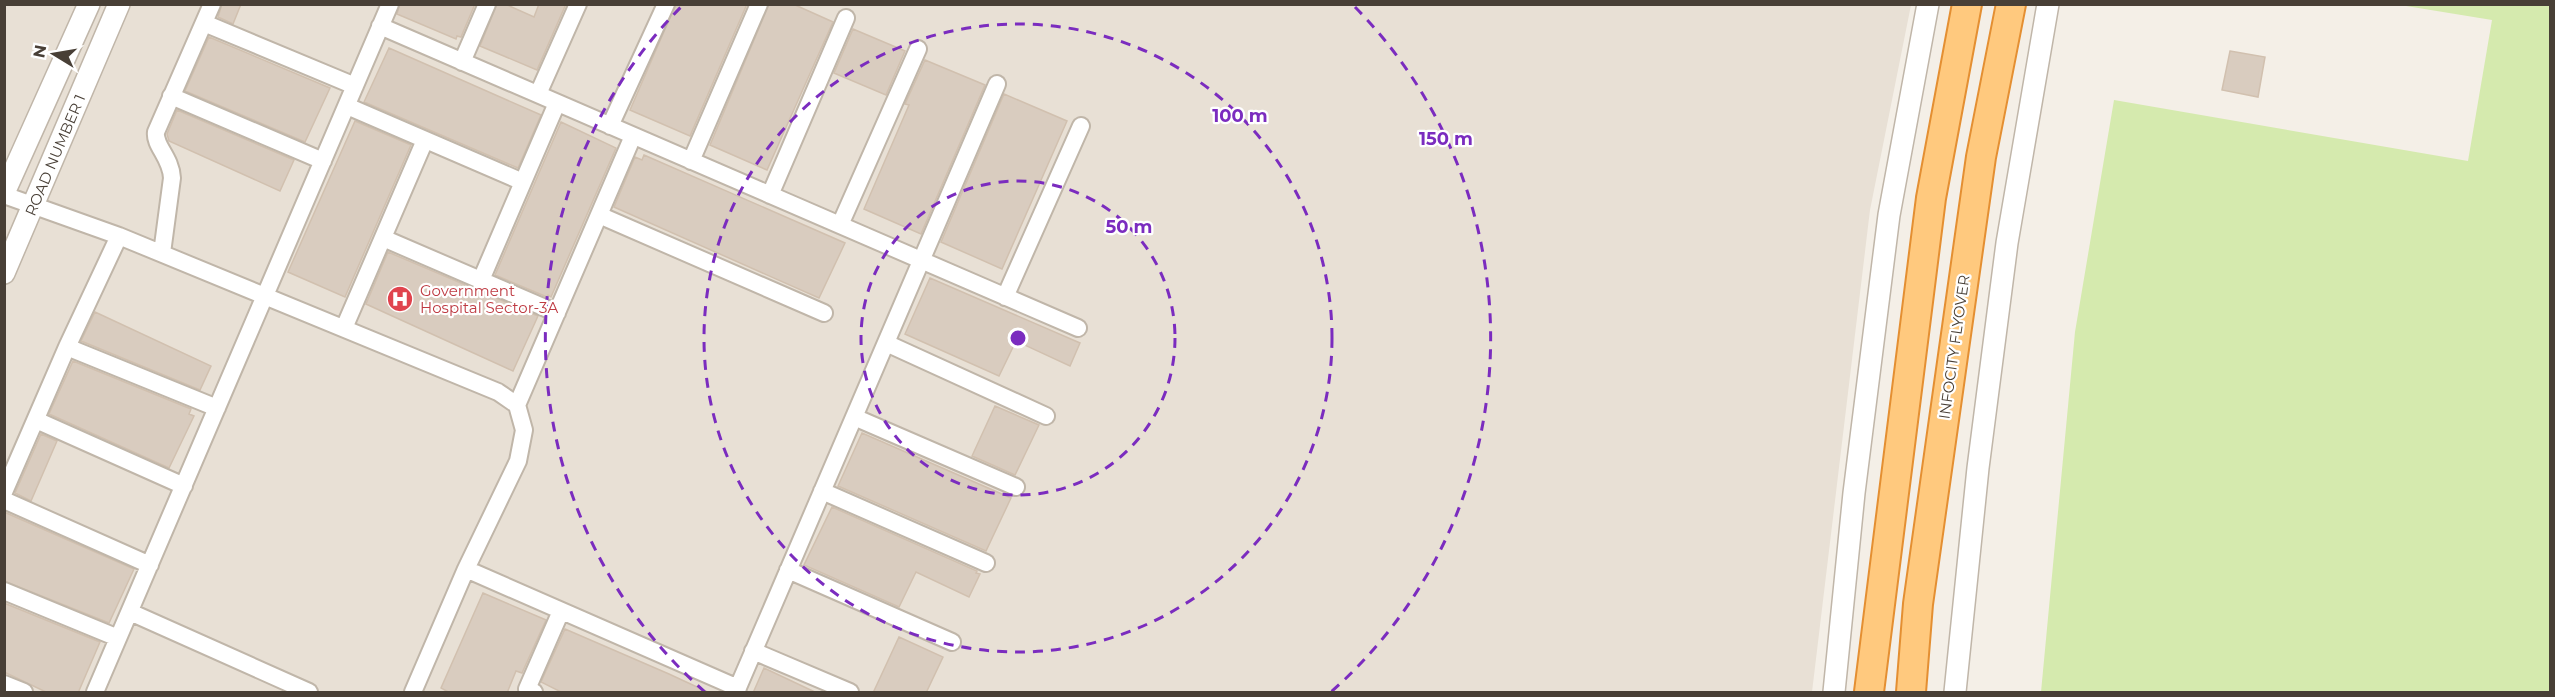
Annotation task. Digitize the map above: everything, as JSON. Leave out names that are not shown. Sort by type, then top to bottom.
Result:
[{"type":"highway","points":[[1869,693],[1931,198],[1967,4]]},
{"type":"highway","name":"INFOCITY FLYOVER","points":[[1911,693],[1918,604],[1981,157],[2011,4]]},
{"type":"street","name":"ROAD NUMBER 1","points":[[4,194],[89,4]]},
{"type":"street","name":"ROAD NUMBER 1","points":[[4,273],[119,4]]},
{"type":"street","points":[[162,253],[172,168],[155,138],[212,4]]},
{"type":"street","points":[[371,4],[462,62],[1078,328]]},
{"type":"street","points":[[462,62],[488,4]]},
{"type":"street","points":[[538,94],[578,4]]},
{"type":"street","points":[[610,126],[666,4]]},
{"type":"street","points":[[691,161],[759,4]]},
{"type":"street","points":[[1834,693],[1854,493],[1889,215],[1928,4]]},
{"type":"street","points":[[1955,693],[1978,468],[2007,243],[2048,4]]},
{"type":"street","points":[[95,693],[386,14]]},
{"type":"street","points":[[770,195],[846,18]]},
{"type":"street","points":[[204,22],[355,86]]},
{"type":"street","points":[[840,225],[918,49]]},
{"type":"street","points":[[466,569],[737,690],[997,84]]},
{"type":"street","points":[[171,96],[323,161]]},
{"type":"street","points":[[481,280],[557,103]]},
{"type":"street","points":[[346,106],[523,182]]},
{"type":"street","points":[[1005,297],[1081,126]]},
{"type":"street","points":[[413,693],[466,569],[518,461],[524,430],[518,405],[633,136]]},
{"type":"street","points":[[344,328],[425,140]]},
{"type":"street","points":[[4,194],[33,207],[119,236],[265,295],[498,392],[518,405]]},
{"type":"street","points":[[599,215],[824,313]]},
{"type":"street","points":[[4,492],[67,347],[119,236]]},
{"type":"street","points":[[383,238],[557,313]]},
{"type":"street","points":[[886,343],[1046,416]]},
{"type":"street","points":[[67,347],[217,408]]},
{"type":"street","points":[[854,417],[1016,487]]},
{"type":"street","points":[[36,420],[184,486]]},
{"type":"street","points":[[822,491],[986,563]]},
{"type":"street","points":[[4,500],[150,565]]},
{"type":"street","points":[[788,570],[952,642]]},
{"type":"street","points":[[4,591],[118,638]]},
{"type":"street","points":[[529,692],[561,610]]},
{"type":"street","points":[[130,612],[309,693]]},
{"type":"street","points":[[753,651],[850,693]]},
{"type":"street","points":[[4,684],[24,693]]},
{"type":"shaded area","points":[[4,5],[1911,5],[1870,210],[1812,692],[5,692]]},
{"type":"green space","points":[[2400,5],[2550,5],[2550,692],[2041,692],[2075,332],[2114,100],[2468,161],[2492,20]]},
{"type":"building","points":[[222,4],[241,4],[233,24],[218,17]]},
{"type":"building","points":[[400,4],[475,4],[461,37],[457,36],[456,39],[397,14]]},
{"type":"building","points":[[497,4],[505,4],[534,17],[539,4],[566,4],[537,70],[480,46]]},
{"type":"building","points":[[676,4],[747,4],[690,136],[630,110]]},
{"type":"building","points":[[769,4],[793,4],[833,22],[767,170],[710,145]]},
{"type":"building","points":[[853,29],[905,51],[886,95],[834,73]]},
{"type":"building","points":[[209,37],[330,88],[305,142],[185,91]]},
{"type":"building","points":[[389,48],[541,115],[518,168],[364,102]]},
{"type":"building","points":[[2230,51],[2265,57],[2258,97],[2222,90]]},
{"type":"building","points":[[925,60],[985,85],[921,234],[864,209],[909,105],[905,104]]},
{"type":"building","points":[[1004,94],[1067,121],[1002,269],[941,242]]},
{"type":"building","points":[[177,110],[294,160],[280,191],[169,141],[167,134]]},
{"type":"building","points":[[355,121],[411,145],[345,297],[288,272]]},
{"type":"building","points":[[561,122],[616,148],[551,297],[548,295],[547,297],[495,275]]},
{"type":"building","points":[[644,155],[845,243],[819,298],[614,207],[635,157],[642,160]]},
{"type":"building","points":[[388,252],[538,316],[513,371],[366,304]]},
{"type":"building","points":[[930,278],[1080,343],[1070,366],[1016,341],[999,376],[905,334]]},
{"type":"building","points":[[95,312],[211,366],[200,390],[81,341]]},
{"type":"building","points":[[73,361],[191,409],[189,414],[194,416],[169,468],[49,414]]},
{"type":"building","points":[[995,406],[1039,425],[1015,475],[972,456]]},
{"type":"building","points":[[862,433],[1011,498],[986,551],[838,486]]},
{"type":"building","points":[[41,434],[57,441],[31,501],[15,493]]},
{"type":"building","points":[[832,507],[977,571],[976,573],[980,574],[969,597],[916,572],[899,607],[804,565]]},
{"type":"building","points":[[4,512],[134,569],[109,623],[4,581]]},
{"type":"building","points":[[483,593],[546,620],[522,673],[516,671],[507,693],[450,693],[441,688]]},
{"type":"building","points":[[4,603],[100,642],[78,693],[48,693],[4,672]]},
{"type":"building","points":[[565,629],[710,693],[563,693],[541,682]]},
{"type":"building","points":[[899,637],[943,657],[926,693],[873,693]]},
{"type":"building","points":[[764,668],[817,693],[753,693]]},
{"type":"place","name":"Government Hospital Sector-3A","points":[[400,299]]}]
